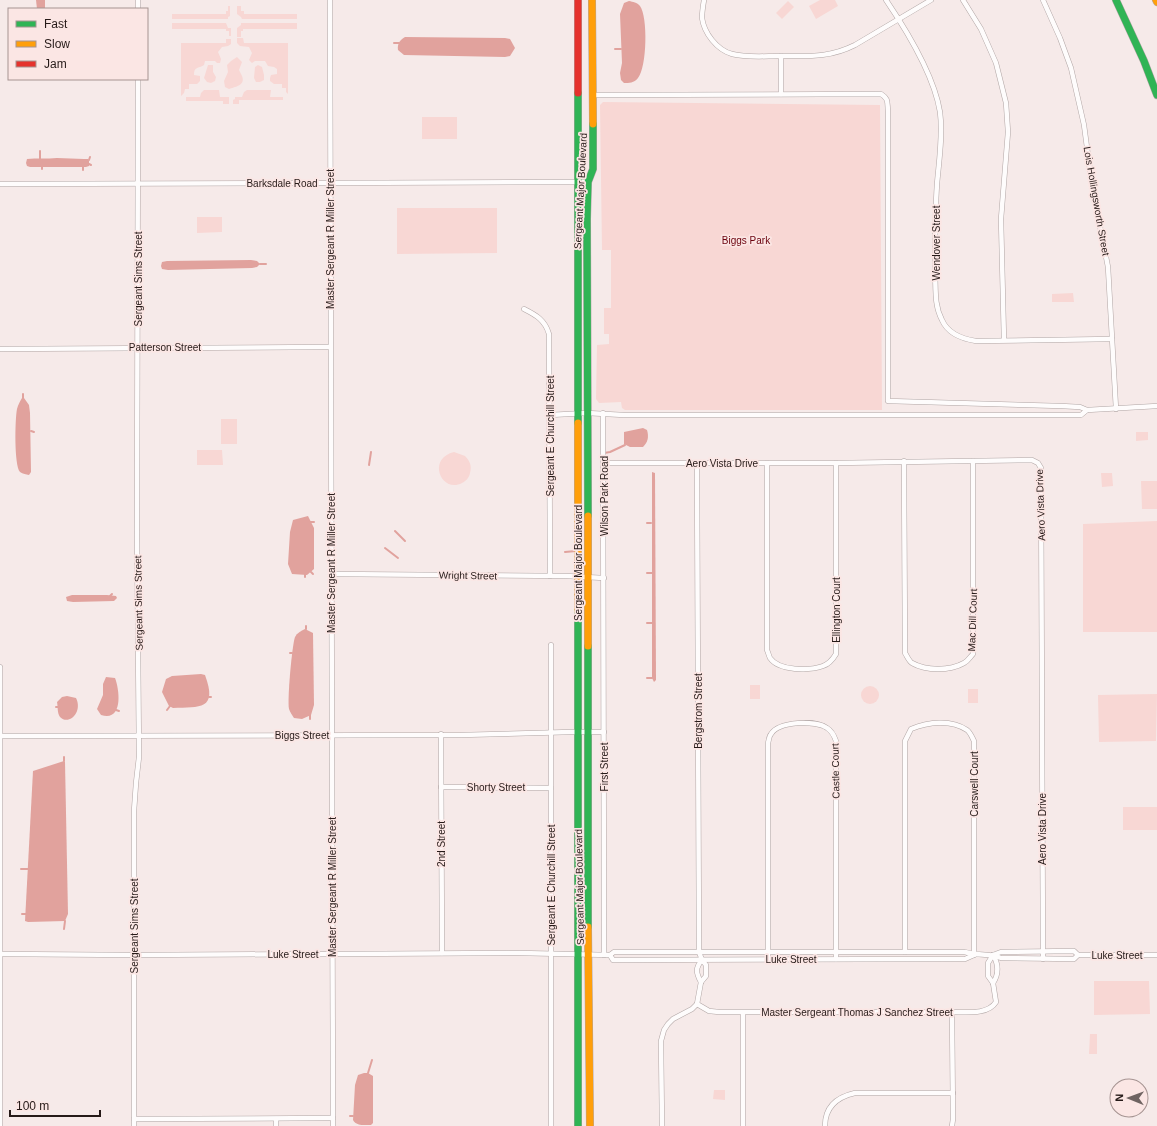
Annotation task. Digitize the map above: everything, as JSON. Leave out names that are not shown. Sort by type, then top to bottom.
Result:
[{"type":"street","name":"Master Sergeant R Miller Street","points":[[330,0],[333,1126]]},
{"type":"street","name":"Sergeant Major Boulevard","points":[[578,0],[578,1126]]},
{"type":"street","name":"Sergeant Major Boulevard","points":[[590,1126],[587,732],[588,578],[586,219],[588,182],[593,169],[592,0]]},
{"type":"street","points":[[704,0],[702,12],[704,25],[713,42],[732,54],[743,56],[827,55],[843,51],[931,0]]},
{"type":"street","name":"Wendover Street","points":[[886,0],[898,18],[928,72],[940,112],[940,156],[934,228],[936,306],[942,322],[951,332],[964,339],[976,341],[1112,339]]},
{"type":"street","points":[[963,0],[982,29],[996,63],[1006,102],[1008,132],[1001,219],[1004,340]]},
{"type":"street","name":"Lois Hollingsworth Street","points":[[1043,0],[1060,38],[1071,68],[1084,125],[1092,185],[1108,267],[1116,409]]},
{"type":"street","points":[[1116,0],[1144,61],[1157,95]]},
{"type":"street","points":[[781,56],[781,94]]},
{"type":"street","name":"Sergeant Sims Street","points":[[134,1126],[134,811],[139,757],[137,539],[138,80]]},
{"type":"street","points":[[593,95],[881,94],[887,99],[888,401],[1061,406],[1080,407],[1087,410],[1157,406]]},
{"type":"street","name":"Barksdale Road","points":[[0,184],[588,182]]},
{"type":"street","name":"Sergeant E Churchill Street","points":[[524,309],[540,318],[546,326],[549,334],[550,576]]},
{"type":"street","name":"Patterson Street","points":[[0,349],[330,347]]},
{"type":"street","points":[[550,414],[604,413],[624,416],[1081,415],[1087,410]]},
{"type":"street","name":"Wilson Park Road","points":[[604,413],[604,578]]},
{"type":"street","name":"Aero Vista Drive","points":[[604,463],[836,463],[1032,460],[1038,463],[1041,468],[1043,959]]},
{"type":"street","name":"Mac Dill Court","points":[[904,461],[905,653],[911,662],[924,667],[939,669],[954,667],[966,662],[973,654],[973,461]]},
{"type":"street","name":"Bergstrom Street","points":[[697,463],[699,952],[706,966],[706,976],[702,982],[697,1004]]},
{"type":"street","name":"Ellington Court","points":[[767,463],[767,650],[770,658],[778,666],[802,670],[824,666],[832,660],[836,654],[836,463]]},
{"type":"street","name":"Wright Street","points":[[332,574],[550,576],[604,578]]},
{"type":"street","name":"First Street","points":[[604,578],[604,955]]},
{"type":"street","name":"Sergeant E Churchill Street","points":[[550,645],[551,1126]]},
{"type":"street","points":[[0,667],[0,1126]]},
{"type":"street","name":"Castle Court","points":[[768,959],[768,743],[771,733],[780,727],[802,723],[826,727],[833,733],[836,741],[836,959]]},
{"type":"street","name":"Carswell Court","points":[[905,952],[905,741],[911,729],[922,725],[939,723],[954,724],[968,730],[974,741],[974,955]]},
{"type":"street","name":"Biggs Street","points":[[0,736],[604,732]]},
{"type":"street","name":"2nd Street","points":[[441,734],[442,953]]},
{"type":"street","name":"Shorty Street","points":[[441,787],[551,788]]},
{"type":"street","name":"Luke Street","points":[[0,954],[134,955],[551,953],[610,955],[614,952],[965,952],[974,955],[993,955],[1001,952],[1074,951],[1078,955],[1157,955]]},
{"type":"street","name":"Luke Street","points":[[610,955],[613,960],[966,959],[974,955]]},
{"type":"street","name":"Luke Street","points":[[993,955],[1001,958],[1074,959],[1078,955]]},
{"type":"street","name":"Master Sergeant Thomas J Sanchez Street","points":[[697,1004],[709,1011],[719,1012],[952,1012],[984,1010],[990,1008],[996,1002],[993,983],[988,976],[988,963],[993,955],[998,963],[998,976],[993,983]]},
{"type":"street","points":[[702,960],[697,965],[698,976],[702,982]]},
{"type":"street","points":[[662,1126],[661,1041],[664,1030],[673,1019],[692,1009],[697,1004]]},
{"type":"street","points":[[743,1012],[743,1126]]},
{"type":"street","points":[[952,1012],[952,1126]]},
{"type":"street","points":[[824,1126],[828,1108],[844,1095],[855,1093],[953,1093]]},
{"type":"street","points":[[276,1118],[276,1126]]},
{"type":"street","points":[[134,1119],[333,1118]]},
{"type":"green space","points":[[820,0],[835,0],[838,6],[816,19],[809,6]]},
{"type":"green space","points":[[788,1],[794,7],[782,19],[776,13]]},
{"type":"green space","points":[[228,6],[230,6],[230,16],[228,19],[172,19],[172,14],[226,14],[226,11],[228,11]]},
{"type":"green space","points":[[237,6],[241,6],[241,11],[244,11],[244,14],[297,14],[297,19],[242,19],[237,14]]},
{"type":"green space","points":[[172,23],[226,23],[228,28],[231,28],[231,36],[229,36],[229,31],[226,31],[226,29],[172,29]]},
{"type":"green space","points":[[241,23],[297,23],[297,29],[243,29],[243,31],[241,31],[241,37],[237,37],[237,28],[241,25]]},
{"type":"green space","points":[[237,38],[243,38],[244,43],[288,43],[288,94],[286,92],[286,88],[282,88],[282,84],[274,84],[270,81],[271,75],[277,74],[277,69],[268,66],[265,61],[255,61],[252,63],[249,60],[252,53],[249,47],[240,46],[237,43]]},
{"type":"green space","points":[[226,39],[231,39],[231,44],[222,47],[218,52],[221,59],[220,63],[215,61],[205,61],[204,65],[196,69],[194,72],[194,75],[200,76],[200,81],[197,84],[189,84],[189,89],[185,89],[181,96],[181,43],[226,43]]},
{"type":"green space","points":[[237,57],[242,62],[239,70],[243,79],[239,86],[229,89],[225,87],[224,81],[228,72],[227,65]]},
{"type":"green space","points":[[208,65],[213,65],[213,72],[216,77],[215,81],[211,83],[207,82],[204,78]]},
{"type":"green space","points":[[258,65],[262,67],[264,80],[256,82],[254,78],[255,67]]},
{"type":"green space","points":[[204,90],[219,90],[220,97],[229,97],[229,104],[223,104],[223,101],[186,101],[186,97],[200,97]]},
{"type":"green space","points":[[247,90],[271,90],[270,97],[283,97],[283,100],[239,100],[239,104],[233,104],[235,97],[242,97],[244,92]]},
{"type":"green space","name":"Biggs Park","points":[[603,102],[880,105],[882,410],[625,410],[622,408],[621,402],[599,403],[596,399],[597,345],[609,344],[609,334],[604,334],[604,308],[611,308],[611,250],[602,250],[600,105]]},
{"type":"green space","points":[[422,117],[457,117],[457,139],[422,139]]},
{"type":"green space","points":[[397,208],[497,208],[497,253],[397,254]]},
{"type":"green space","points":[[197,217],[222,217],[222,232],[197,233]]},
{"type":"green space","points":[[1073,293],[1074,302],[1052,302],[1052,294]]},
{"type":"green space","points":[[221,419],[237,419],[237,444],[221,444]]},
{"type":"green space","points":[[1136,432],[1148,432],[1148,440],[1136,441]]},
{"type":"green space","points":[[197,450],[222,450],[223,465],[197,465]]},
{"type":"green space","points":[[454,452],[465,456],[471,466],[470,475],[467,479],[462,483],[455,485],[448,484],[443,480],[439,468],[441,461],[445,456]]},
{"type":"green space","points":[[1101,473],[1112,473],[1113,486],[1102,487]]},
{"type":"green space","points":[[1141,481],[1157,481],[1157,509],[1142,509]]},
{"type":"green space","points":[[1157,521],[1157,632],[1083,632],[1083,524]]},
{"type":"green space","points":[[750,685],[760,685],[760,699],[750,699]]},
{"type":"green space","points":[[866,686],[874,686],[879,691],[877,702],[874,704],[866,704],[861,699],[861,691]]},
{"type":"green space","points":[[968,689],[978,689],[978,703],[968,703]]},
{"type":"green space","points":[[1157,694],[1156,741],[1099,742],[1098,695]]},
{"type":"green space","points":[[1123,807],[1157,807],[1157,830],[1123,830]]},
{"type":"green space","points":[[1094,981],[1149,981],[1150,1014],[1094,1015]]},
{"type":"green space","points":[[1090,1034],[1097,1034],[1097,1054],[1089,1054]]},
{"type":"green space","points":[[714,1090],[725,1090],[725,1100],[713,1099]]},
{"type":"shaded area","points":[[36,0],[45,0],[45,8],[37,8]]},
{"type":"shaded area","points":[[629,1],[638,4],[643,12],[645,53],[641,72],[638,78],[633,82],[624,83],[621,80],[620,73],[622,63],[620,14],[624,3]]},
{"type":"shaded area","points":[[405,37],[505,38],[510,39],[515,48],[510,56],[505,57],[404,55],[398,50],[398,46],[399,42]]},
{"type":"shaded area","points":[[27,159],[88,159],[89,166],[30,167],[27,166],[26,163]]},
{"type":"shaded area","points":[[167,261],[257,261],[260,264],[257,267],[252,268],[168,270],[162,269],[161,266],[162,262]]},
{"type":"shaded area","points":[[22,398],[24,398],[29,405],[30,413],[31,472],[29,475],[20,472],[16,452],[16,414]]},
{"type":"shaded area","points":[[643,428],[647,430],[648,437],[643,447],[630,447],[624,444],[624,432]]},
{"type":"shaded area","points":[[652,472],[655,473],[656,680],[654,682],[652,678]]},
{"type":"shaded area","points":[[308,516],[314,528],[314,569],[307,575],[292,574],[288,564],[290,532],[293,520]]},
{"type":"shaded area","points":[[72,595],[107,595],[116,596],[117,598],[114,601],[67,601],[66,597]]},
{"type":"shaded area","points":[[305,629],[313,633],[314,705],[311,715],[302,719],[294,718],[291,714],[289,709],[289,696],[291,661],[295,637],[298,633]]},
{"type":"shaded area","points":[[205,675],[208,686],[208,701],[204,704],[191,707],[173,708],[169,706],[162,692],[166,679],[172,676]]},
{"type":"shaded area","points":[[106,677],[115,678],[119,697],[116,710],[113,714],[108,716],[101,715],[97,709],[103,695],[103,684]]},
{"type":"shaded area","points":[[67,696],[76,698],[78,708],[74,716],[67,720],[60,717],[57,702],[62,697]]},
{"type":"shaded area","points":[[64,761],[68,914],[65,921],[28,922],[25,921],[33,771]]},
{"type":"shaded area","points":[[368,1073],[373,1076],[373,1123],[371,1125],[358,1124],[353,1120],[355,1085],[358,1075]]},
{"type":"waterway","points":[[394,43],[399,43]]},
{"type":"waterway","points":[[615,49],[621,49]]},
{"type":"waterway","points":[[40,151],[40,160]]},
{"type":"waterway","points":[[260,264],[266,264]]},
{"type":"waterway","points":[[604,453],[610,452],[625,445]]},
{"type":"waterway","points":[[369,465],[371,452]]},
{"type":"waterway","points":[[395,531],[405,541]]},
{"type":"waterway","points":[[385,548],[398,558]]},
{"type":"waterway","points":[[565,552],[576,551]]},
{"type":"waterway","points":[[647,573],[652,573]]},
{"type":"waterway","points":[[647,623],[652,623]]},
{"type":"waterway","points":[[647,678],[652,678]]},
{"type":"waterway","points":[[167,710],[170,706]]},
{"type":"waterway","points":[[21,869],[29,869]]},
{"type":"waterway","points":[[64,929],[65,921]]},
{"type":"waterway","points":[[368,1073],[372,1060]]},
{"type":"traffic: fast","points":[[1116,0],[1144,61],[1157,95]]},
{"type":"traffic: fast","points":[[578,93],[578,423]]},
{"type":"traffic: fast","points":[[588,516],[587,219],[588,182],[593,169],[593,124]]},
{"type":"traffic: fast","points":[[578,611],[578,1126]]},
{"type":"traffic: fast","points":[[588,646],[588,927]]},
{"type":"traffic: slow","points":[[592,0],[593,124]]},
{"type":"traffic: slow","points":[[578,423],[578,611]]},
{"type":"traffic: slow","points":[[588,516],[588,646]]},
{"type":"traffic: slow","points":[[588,927],[590,1126]]},
{"type":"traffic: jam","points":[[578,0],[578,93]]}]
